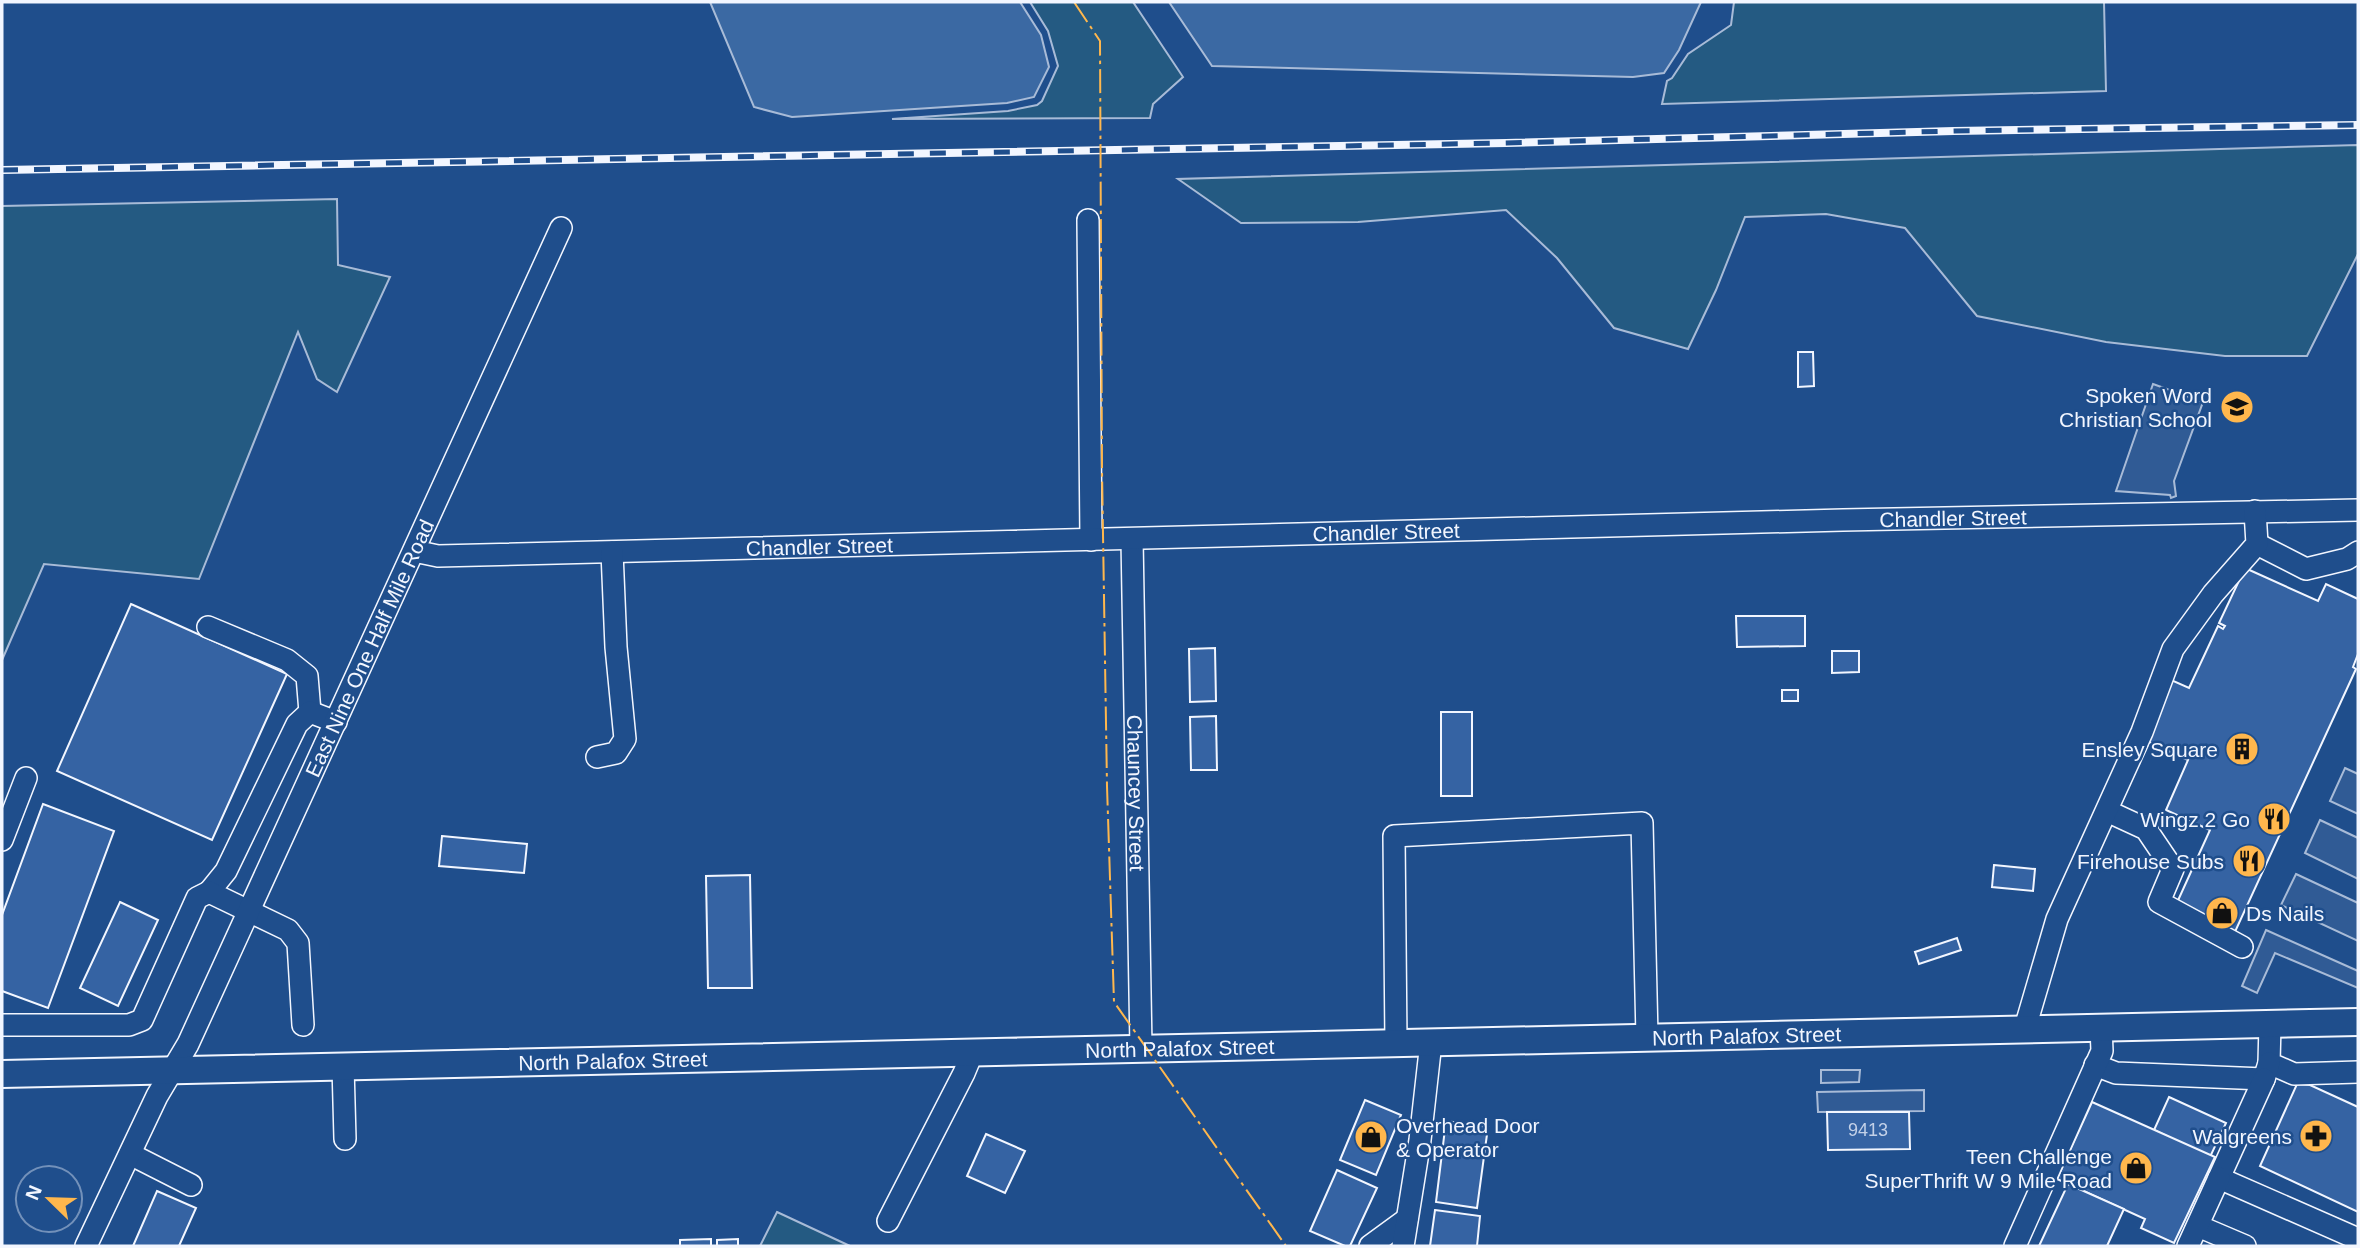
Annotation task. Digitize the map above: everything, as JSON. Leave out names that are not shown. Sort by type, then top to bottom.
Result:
[{"type":"main road","name":"North Palafox Street","points":[[2,1074],[2358,1022]]},
{"type":"street","points":[[1088,220],[1091,540]]},
{"type":"street","name":"East Nine One Half Mile Road","points":[[86,1246],[157,1096],[175,1069],[250,911],[561,228]]},
{"type":"street","name":"Chandler Street","points":[[414,551],[438,556],[2358,510]]},
{"type":"street","points":[[2025,1028],[2057,919],[2142,732],[2173,649],[2213,594],[2257,544],[2255,511]]},
{"type":"street","name":"Chauncey Street","points":[[1132,539],[1141,1048]]},
{"type":"street","points":[[2257,544],[2306,569],[2347,559],[2358,552]]},
{"type":"street","points":[[597,757],[616,753],[625,740],[616,647],[612,552]]},
{"type":"street","points":[[208,627],[287,660],[307,676],[310,712]]},
{"type":"street","points":[[310,712],[336,722]]},
{"type":"street","points":[[2,1026],[129,1025],[142,1020],[197,898],[209,892],[226,871],[297,724],[310,712]]},
{"type":"street","points":[[2,840],[26,778]]},
{"type":"street","points":[[2107,811],[2146,829],[2173,869],[2159,902],[2242,947]]},
{"type":"street","points":[[1396,1043],[1394,836],[1642,823],[1647,1037]]},
{"type":"street","points":[[209,892],[288,930],[298,943],[303,1025]]},
{"type":"street","points":[[2188,1246],[2266,1071],[2270,1024]]},
{"type":"street","points":[[2015,1246],[2102,1051],[2101,1027]]},
{"type":"street","points":[[1403,1246],[1420,1140],[1431,1042]]},
{"type":"street","points":[[888,1221],[964,1073],[969,1053]]},
{"type":"street","points":[[2095,1065],[2116,1073],[2358,1072]]},
{"type":"street","points":[[343,1066],[345,1139]]},
{"type":"street","points":[[130,1154],[191,1185]]},
{"type":"street","points":[[2219,1178],[2358,1243]]},
{"type":"street","points":[[1370,1246],[1407,1219]]},
{"type":"street","points":[[2198,1226],[2245,1246]]},
{"type":"shaded area","points":[[710,2],[1020,2],[1041,35],[1049,67],[1034,97],[1007,103],[792,117],[754,107]]},
{"type":"shaded area","points":[[1030,2],[1133,2],[1183,77],[1153,104],[1150,118],[892,119],[1008,111],[1037,105],[1042,101],[1058,66],[1048,31]]},
{"type":"shaded area","points":[[1169,2],[1701,2],[1679,50],[1664,73],[1633,77],[1212,66]]},
{"type":"shaded area","points":[[1734,2],[2104,2],[2106,91],[1662,104],[1667,81],[1672,78],[1688,54],[1731,25]]},
{"type":"shaded area","points":[[2358,145],[2358,254],[2307,356],[2225,356],[2106,342],[1977,316],[1905,228],[1826,214],[1745,217],[1716,290],[1688,349],[1614,328],[1557,258],[1506,210],[1358,222],[1241,223],[1178,179]]},
{"type":"shaded area","points":[[337,199],[338,265],[390,277],[337,392],[317,379],[298,332],[199,579],[44,564],[2,660],[2,206]]},
{"type":"shaded area","points":[[2153,384],[2203,402],[2174,481],[2176,496],[2171,498],[2170,495],[2116,491]]},
{"type":"shaded area","points":[[2345,768],[2358,774],[2358,814],[2330,801]]},
{"type":"shaded area","points":[[2320,820],[2358,838],[2358,879],[2305,853]]},
{"type":"shaded area","points":[[2296,874],[2358,903],[2358,941],[2281,905]]},
{"type":"shaded area","points":[[2266,930],[2358,971],[2358,988],[2275,953],[2257,993],[2242,986]]},
{"type":"shaded area","points":[[1821,1070],[1860,1070],[1859,1082],[1821,1083]]},
{"type":"shaded area","points":[[1924,1090],[1924,1111],[1818,1112],[1817,1092]]},
{"type":"shaded area","points":[[777,1212],[850,1246],[760,1246]]},
{"type":"building","points":[[1798,352],[1813,352],[1814,386],[1798,387]]},
{"type":"building","name":"Ensley Square","points":[[2245,568],[2318,601],[2326,584],[2358,599],[2358,654],[2353,667],[2356,669],[2234,934],[2175,907],[2210,830],[2166,810],[2188,760],[2142,739],[2169,679],[2189,688],[2218,626],[2223,629],[2225,626],[2219,623]]},
{"type":"building","points":[[131,604],[287,674],[212,840],[57,771]]},
{"type":"building","points":[[1736,616],[1805,616],[1805,646],[1737,647]]},
{"type":"building","points":[[1215,648],[1216,701],[1190,702],[1189,649]]},
{"type":"building","points":[[1832,651],[1859,651],[1859,672],[1832,673]]},
{"type":"building","points":[[1782,690],[1798,690],[1798,701],[1782,701]]},
{"type":"building","points":[[1441,712],[1472,712],[1472,796],[1441,796]]},
{"type":"building","points":[[1216,716],[1217,770],[1191,770],[1190,717]]},
{"type":"building","points":[[43,804],[114,831],[48,1008],[2,991],[2,915]]},
{"type":"building","points":[[442,836],[527,844],[524,873],[439,866]]},
{"type":"building","points":[[1994,865],[2035,869],[2033,891],[1992,887]]},
{"type":"building","points":[[750,875],[752,988],[708,988],[706,876]]},
{"type":"building","points":[[120,902],[158,920],[118,1006],[80,988]]},
{"type":"building","points":[[1957,938],[1961,950],[1919,964],[1915,952]]},
{"type":"building","name":"Walgreens","points":[[2297,1084],[2310,1085],[2358,1107],[2358,1212],[2260,1166]]},
{"type":"building","points":[[2169,1097],[2226,1123],[2210,1157],[2154,1130]]},
{"type":"building","name":"Overhead Door & Operator","points":[[1365,1100],[1401,1115],[1376,1175],[1340,1160]]},
{"type":"building","name":"Teen Challenge SuperThrift W 9 Mile Road","points":[[2092,1102],[2215,1157],[2174,1243],[2141,1228],[2145,1219],[2057,1179]]},
{"type":"building","points":[[1827,1112],[1909,1112],[1910,1149],[1828,1150]]},
{"type":"building","points":[[1446,1121],[1488,1127],[1477,1208],[1436,1202]]},
{"type":"building","points":[[986,1134],[1025,1151],[1005,1193],[967,1176]]},
{"type":"building","points":[[1337,1170],[1377,1188],[1350,1246],[1310,1231]]},
{"type":"building","points":[[2068,1184],[2124,1209],[2107,1246],[2039,1246]]},
{"type":"building","points":[[157,1191],[196,1208],[179,1246],[133,1246]]},
{"type":"building","points":[[1435,1210],[1480,1216],[1477,1246],[1430,1246]]},
{"type":"building","points":[[711,1239],[711,1246],[680,1246],[680,1240]]},
{"type":"building","points":[[738,1239],[738,1246],[717,1246],[717,1240]]},
{"type":"railway","points":[[2,170],[2358,125]]},
{"type":"power","points":[[1074,2],[1100,41],[1102,471],[1107,786],[1114,1002],[1286,1246]]},
{"type":"place","name":"Spoken Word Christian School","points":[[2237,407]]},
{"type":"place","name":"Ensley Square","points":[[2242,749]]},
{"type":"place","name":"Wingz 2 Go","points":[[2274,819]]},
{"type":"place","name":"Firehouse Subs","points":[[2249,861]]},
{"type":"place","name":"Ds Nails","points":[[2222,913]]},
{"type":"place","name":"Walgreens","points":[[2316,1136]]},
{"type":"place","name":"Overhead Door & Operator","points":[[1371,1137]]},
{"type":"place","name":"Teen Challenge SuperThrift W 9 Mile Road","points":[[2136,1168]]}]
